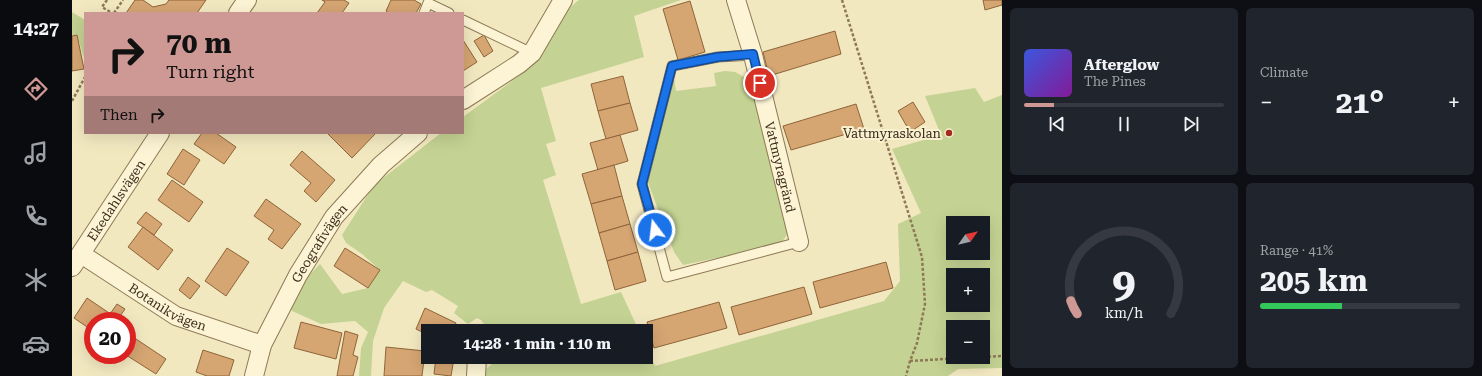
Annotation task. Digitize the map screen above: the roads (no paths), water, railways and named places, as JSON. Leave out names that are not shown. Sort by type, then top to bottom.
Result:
[{"type":"street","points":[[239,12],[247,0]]},
{"type":"street","points":[[464,99],[519,64],[532,53],[563,0]]},
{"type":"street","name":"Vattmyragränd","points":[[736,0],[753,54],[799,242]]},
{"type":"street","name":"Ekedahlsvägen","points":[[76,260],[159,134]]},
{"type":"street","name":"Geografivägen","points":[[254,376],[262,345],[298,275],[334,217],[381,165],[417,134]]},
{"type":"street","name":"Botanikvägen","points":[[76,260],[176,316],[262,345]]},
{"type":"street","points":[[476,376],[477,364]]},
{"type":"lane","points":[[424,12],[428,3],[447,12]]},
{"type":"lane","points":[[464,20],[532,53]]},
{"type":"lane","points":[[753,54],[718,57],[672,66],[642,184],[667,277],[799,242]]},
{"type":"place","name":"Vattmyraskolan","points":[[949,133]]}]
